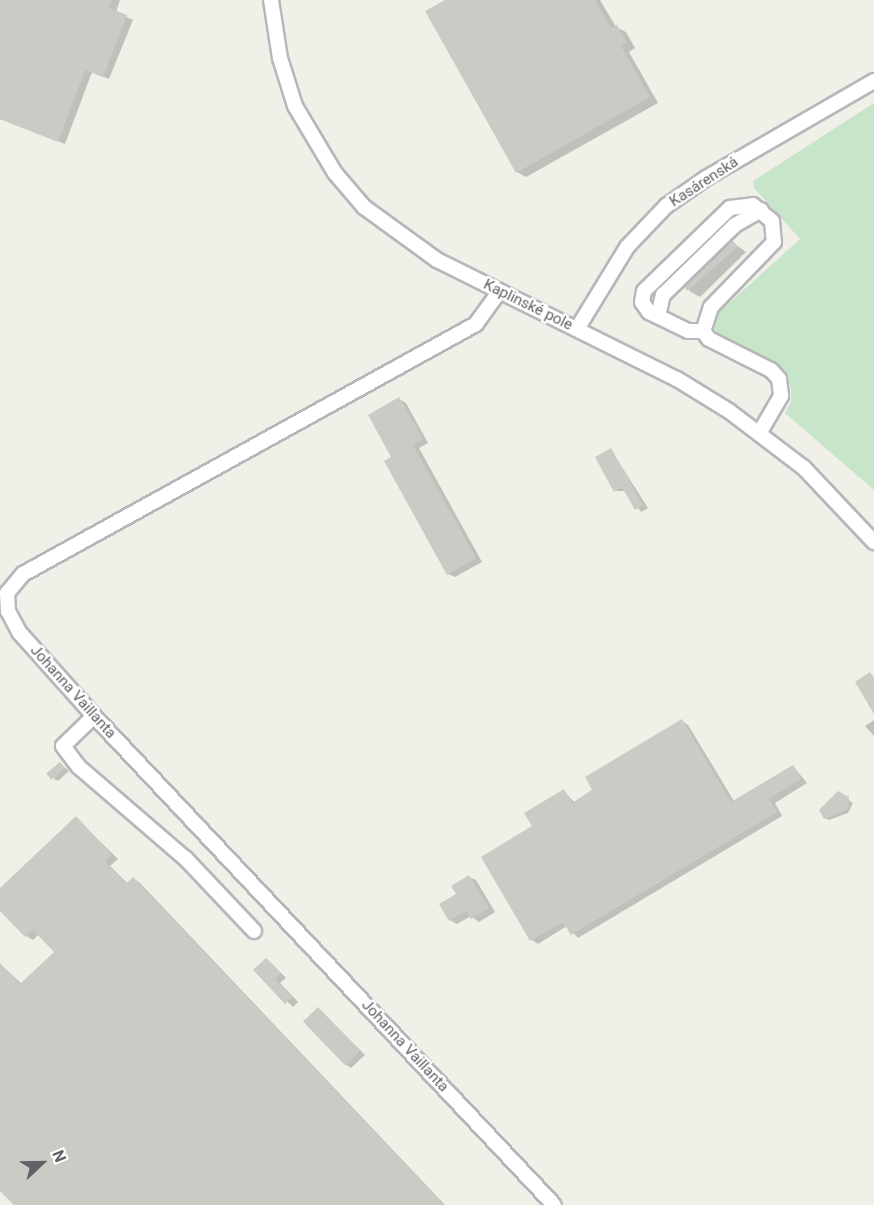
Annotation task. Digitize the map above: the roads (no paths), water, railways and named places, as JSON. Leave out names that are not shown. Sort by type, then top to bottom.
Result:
[{"type":"street","name":"Kaplinské pole","points":[[271,0],[280,58],[295,106],[335,173],[393,232],[437,260],[677,379],[760,432],[813,476],[874,542]]},
{"type":"street","name":"Kasárenská","points":[[577,329],[627,247],[666,206],[706,178],[874,81]]},
{"type":"street","points":[[702,331],[711,307],[774,242],[772,221],[757,207],[735,225],[663,295],[653,314],[688,331],[702,331],[709,339],[771,370],[779,379],[781,396],[760,432]]},
{"type":"street","name":"Johanna Vaillanta","points":[[499,292],[476,324],[23,574],[7,593],[8,611],[19,632],[94,716],[554,1205]]},
{"type":"street","points":[[94,716],[63,746],[79,766],[186,859],[254,931]]}]
